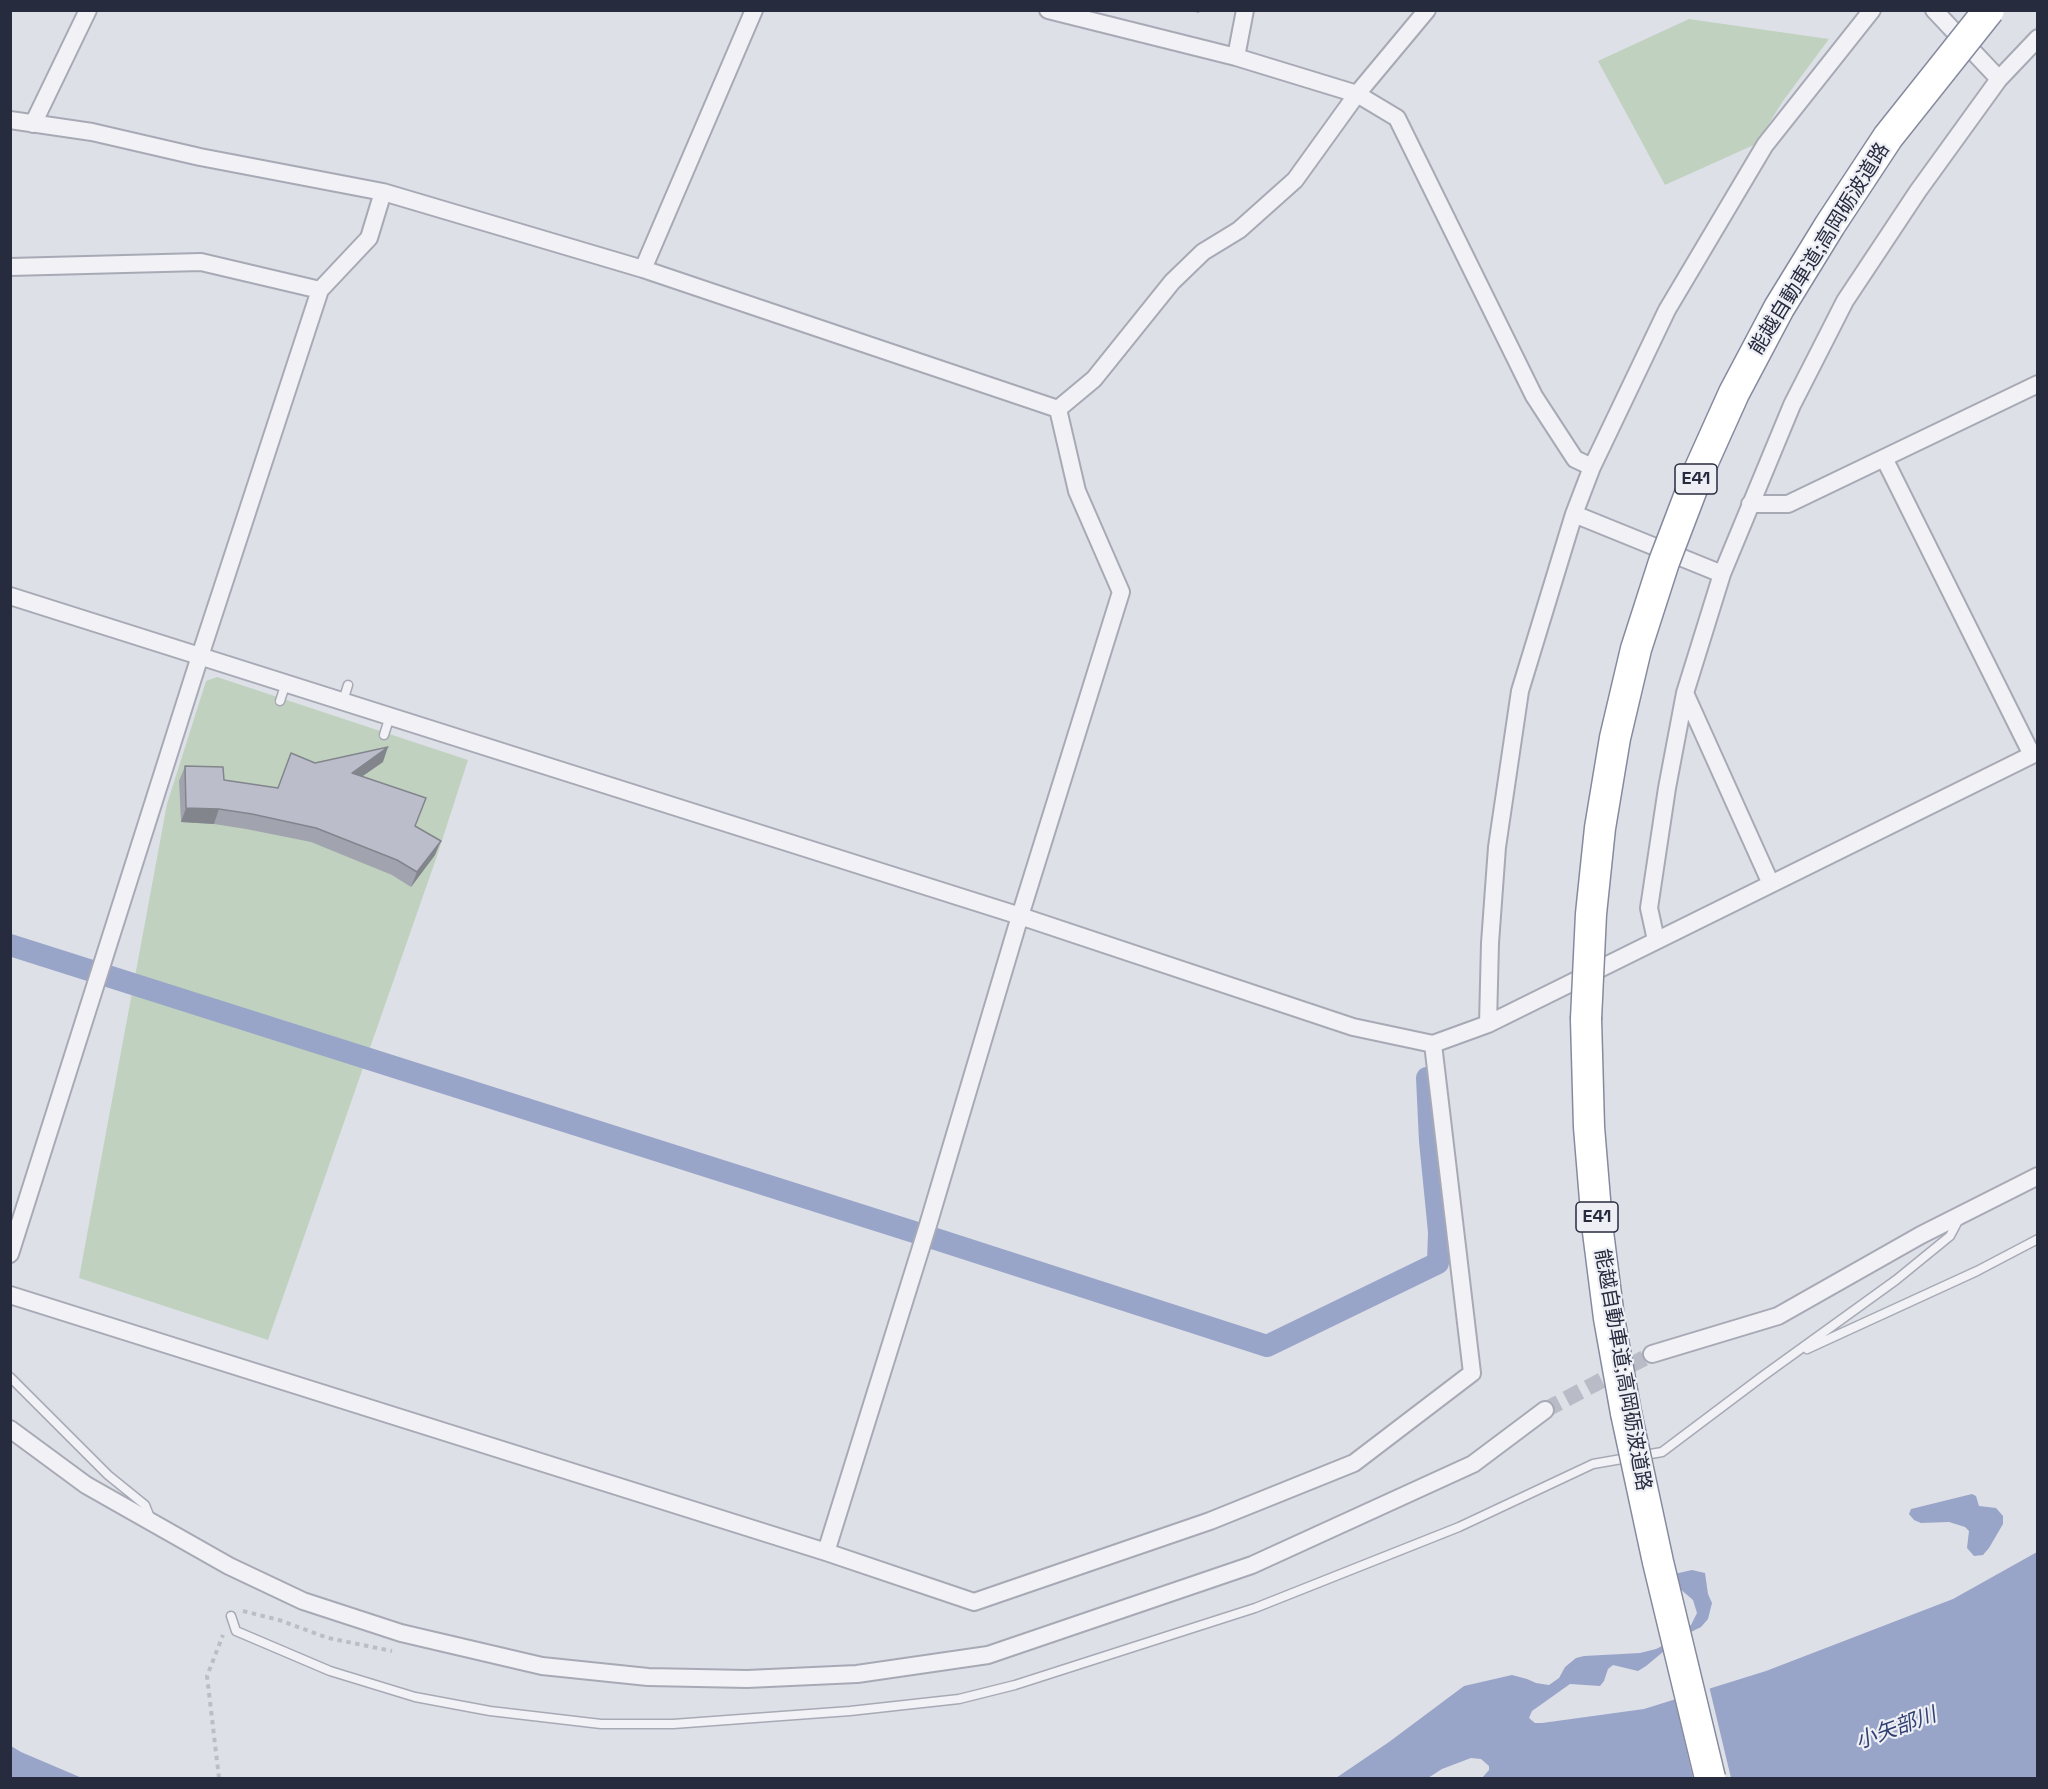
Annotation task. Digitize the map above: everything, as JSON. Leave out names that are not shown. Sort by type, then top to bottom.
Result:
[{"type":"highway","name":"能越自動車道;高岡砺波道路","points":[[1710,1779],[1658,1562],[1626,1413],[1609,1318],[1597,1224],[1589,1126],[1586,1019],[1591,914],[1600,828],[1614,738],[1639,638],[1664,562],[1698,473],[1734,393],[1779,308],[1830,225],[1888,138],[1989,10]]},
{"type":"street","points":[[33,124],[88,10]]},
{"type":"street","points":[[643,269],[754,10]]},
{"type":"street","points":[[1048,10],[1236,57],[1357,94],[1396,118],[1534,396],[1575,459],[1592,466]]},
{"type":"street","points":[[1236,57],[1245,10]]},
{"type":"street","points":[[1058,409],[1094,379],[1180,274],[1203,252],[1239,230],[1295,180],[1357,94],[1427,10]]},
{"type":"street","points":[[1488,1023],[1490,943],[1497,847],[1520,691],[1574,514],[1592,466],[1667,310],[1765,145],[1872,10]]},
{"type":"street","points":[[1934,10],[1999,78]]},
{"type":"street","points":[[1656,940],[1649,908],[1667,788],[1685,693],[1722,574],[1750,504],[1792,405],[1845,301],[1918,191],[1999,78],[2037,38]]},
{"type":"street","points":[[10,120],[92,132],[200,157],[383,192],[643,269],[1058,409]]},
{"type":"street","points":[[10,1254],[200,656],[320,290],[369,238],[383,192]]},
{"type":"street","points":[[10,267],[201,262],[320,290]]},
{"type":"street","points":[[1750,504],[1788,504],[2037,384]]},
{"type":"street","points":[[826,1552],[1121,592],[1077,491],[1058,409]]},
{"type":"street","points":[[10,596],[286,683],[345,693],[390,716],[1020,916],[1353,1027],[1433,1044],[1488,1023],[2035,754],[1884,458]]},
{"type":"street","points":[[1574,514],[1722,574]]},
{"type":"street","points":[[1685,693],[1771,884]]},
{"type":"street","points":[[10,1295],[826,1552],[974,1602],[1210,1521],[1354,1463],[1472,1373],[1433,1044]]},
{"type":"street","points":[[1652,1354],[1778,1316],[1961,1215],[2037,1176]]},
{"type":"street","points":[[10,1429],[86,1485],[230,1566],[303,1601],[400,1633],[542,1666],[670,1678],[747,1679],[857,1674],[988,1655],[1252,1565],[1473,1464],[1545,1410]]},
{"type":"lane","points":[[280,701],[286,683]]},
{"type":"lane","points":[[384,735],[390,716]]},
{"type":"lane","points":[[231,1616],[236,1631],[330,1671],[416,1698],[490,1711],[601,1724],[673,1724],[838,1712],[959,1699],[1015,1685],[1255,1608],[1459,1527],[1593,1464],[1662,1452],[1896,1280],[1950,1236],[1961,1215]]},
{"type":"lane","points":[[1788,1358],[1977,1271],[2037,1239]]},
{"type":"lane","points":[[10,1377],[108,1475],[145,1505],[151,1521]]},
{"type":"green space","points":[[1689,19],[1829,39],[1783,101],[1756,144],[1665,185],[1598,61]]},
{"type":"green space","points":[[217,677],[468,760],[437,856],[268,1340],[79,1278],[167,804],[206,681]]},
{"type":"water","points":[[1972,1494],[1976,1496],[1979,1506],[1996,1508],[2003,1516],[2003,1524],[1983,1555],[1974,1556],[1967,1548],[1969,1531],[1965,1527],[1949,1522],[1921,1523],[1909,1514],[1911,1509]]},
{"type":"water","name":"小矢部川","points":[[2037,1552],[2037,1778],[1482,1778],[1489,1770],[1489,1766],[1481,1759],[1471,1758],[1442,1769],[1428,1778],[1336,1778],[1464,1686],[1512,1675],[1549,1685],[1559,1678],[1565,1667],[1576,1658],[1640,1653],[1664,1645],[1691,1625],[1697,1613],[1693,1600],[1665,1576],[1692,1570],[1705,1573],[1708,1594],[1712,1603],[1708,1619],[1701,1627],[1681,1637],[1638,1671],[1613,1665],[1608,1669],[1600,1686],[1570,1684],[1532,1711],[1529,1718],[1535,1723],[1542,1723],[1644,1709],[1766,1671],[1953,1599]]},
{"type":"water","points":[[11,1746],[21,1752],[82,1778],[11,1778]]},
{"type":"pier","points":[[1709,1686],[1731,1778],[1693,1778],[1674,1697]]},
{"type":"building","points":[[388,747],[352,773],[426,798],[415,826],[441,841],[417,872],[397,860],[316,828],[252,814],[219,809],[186,808],[185,766],[223,767],[224,780],[278,788],[291,753],[315,763]]},
{"type":"waterway","points":[[10,945],[1267,1346],[1438,1263],[1439,1232],[1430,1141],[1427,1078]]},
{"type":"tunnel","points":[[1545,1410],[1652,1354]]}]
